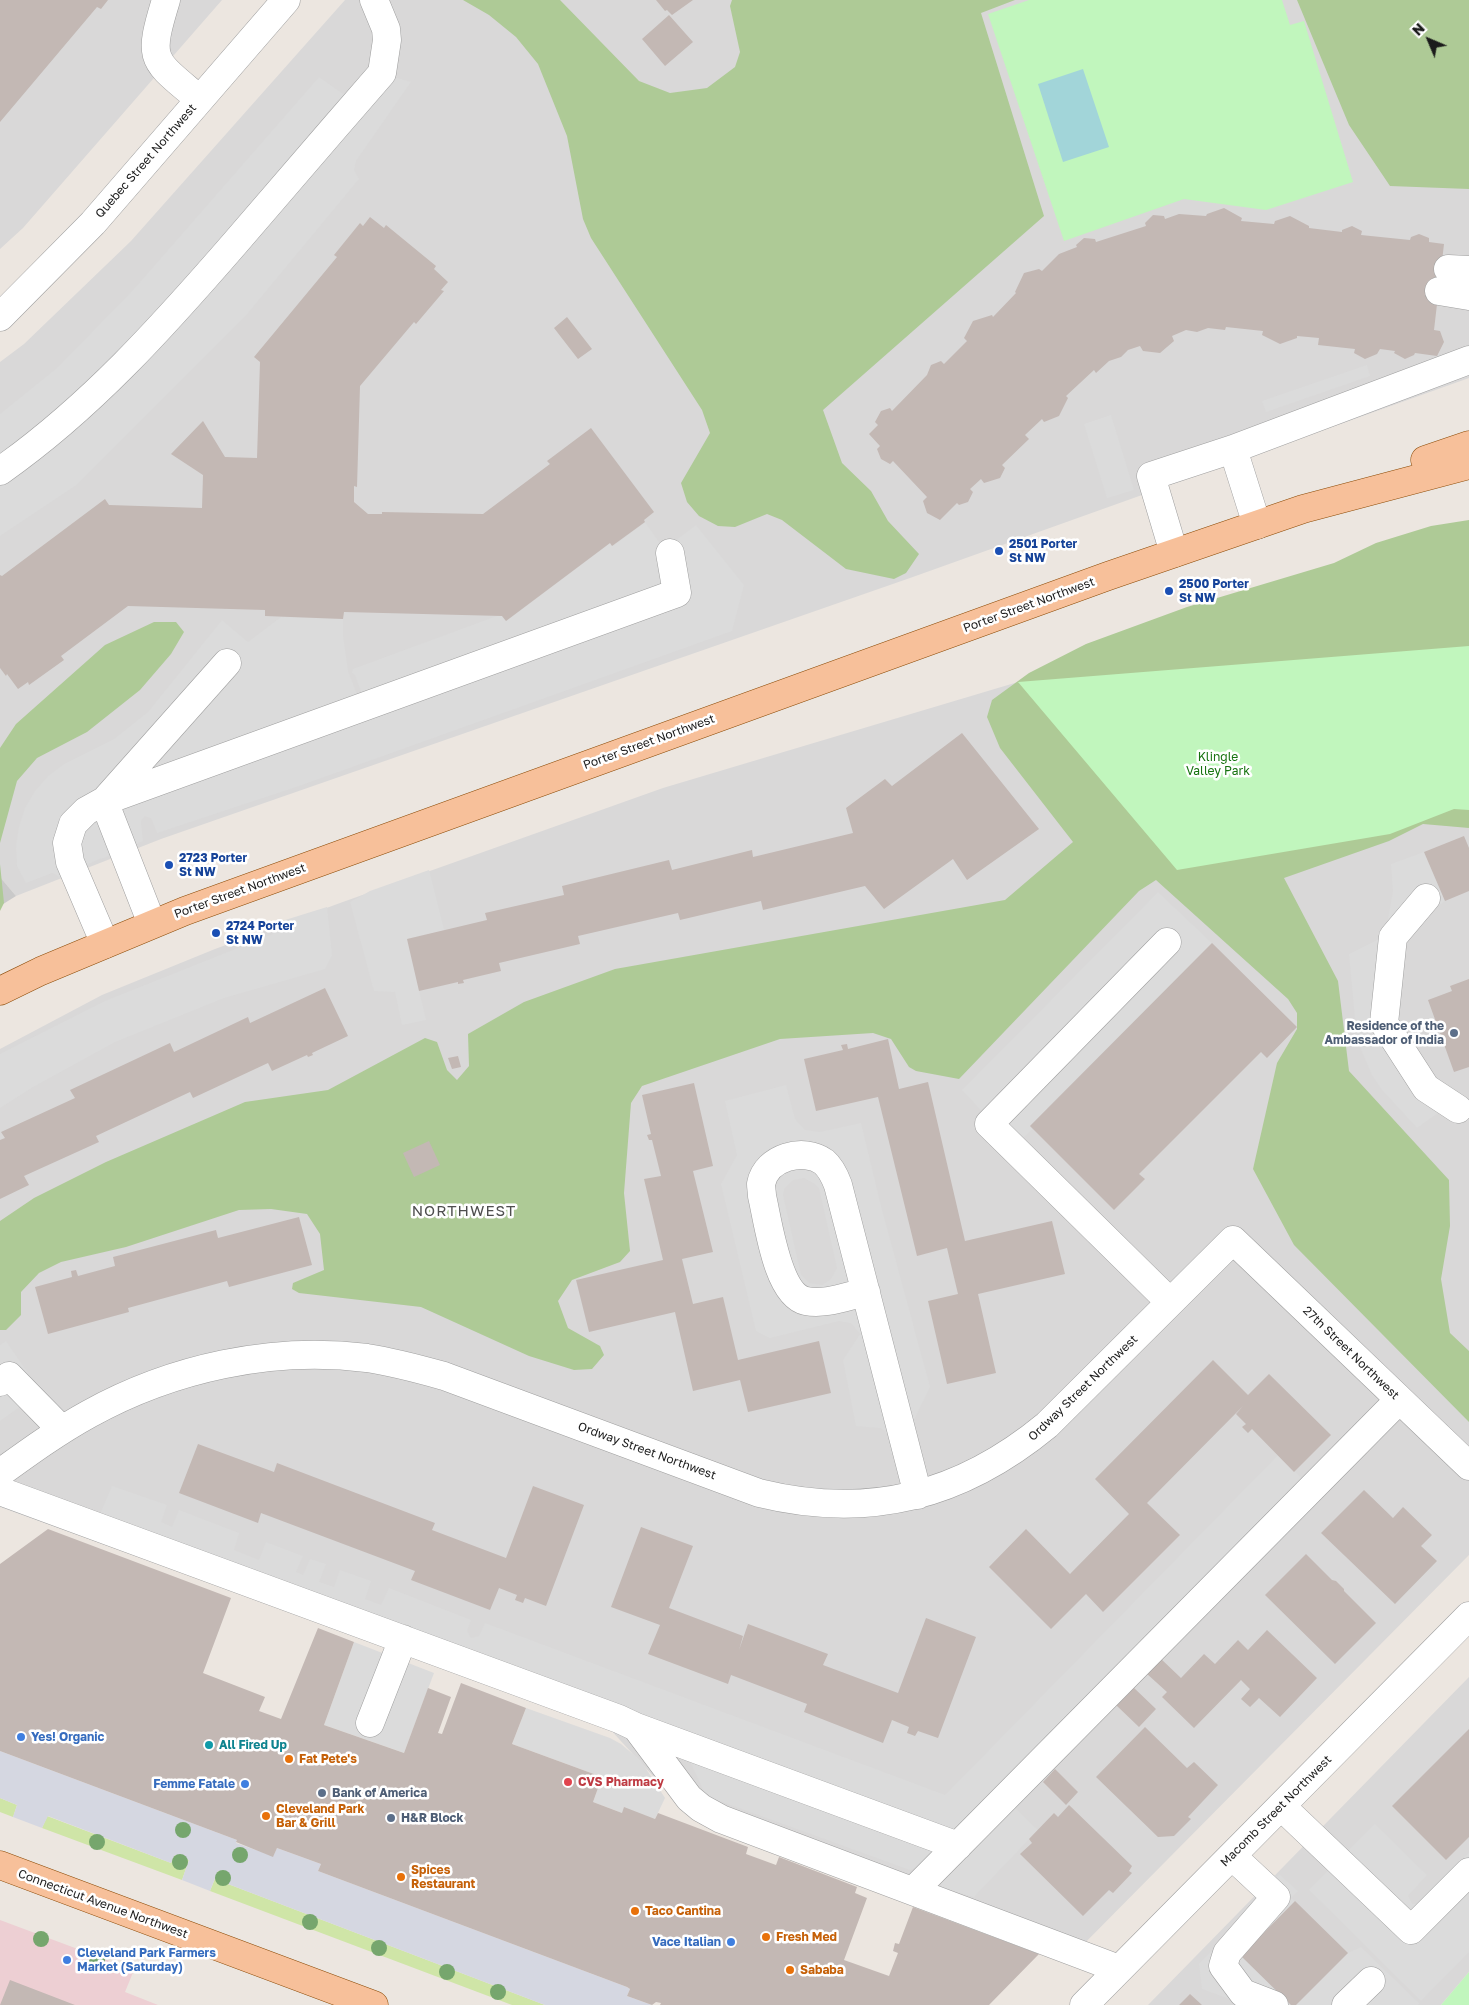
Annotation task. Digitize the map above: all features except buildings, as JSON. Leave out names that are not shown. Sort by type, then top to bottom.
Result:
[{"type":"main road","name":"Porter Street Northwest","points":[[1303,509],[1380,474],[1469,445]]},
{"type":"main road","name":"Porter Street Northwest","points":[[0,991],[152,924],[388,836],[1174,553],[1303,509],[1469,465]]},
{"type":"main road","name":"Connecticut Avenue Northwest","points":[[0,1866],[374,2005]]},
{"type":"street","points":[[166,0],[156,34],[155,52],[159,64],[199,99]]},
{"type":"street","name":"Quebec Street Northwest","points":[[0,317],[93,223],[286,0]]},
{"type":"street","points":[[0,471],[35,447],[103,385],[149,339],[200,284],[382,73],[387,40],[386,29],[374,0]]},
{"type":"street","points":[[1452,277],[1469,296]]},
{"type":"street","points":[[1174,553],[1151,476],[1233,449],[1469,360]]},
{"type":"street","points":[[1233,449],[1256,525]]},
{"type":"street","points":[[105,944],[70,862],[67,843],[73,824],[86,811],[104,801],[677,593],[670,553]]},
{"type":"street","points":[[104,801],[227,663]]},
{"type":"street","points":[[104,801],[152,924]]},
{"type":"street","points":[[1426,898],[1393,938],[1384,1024],[1426,1088],[1458,1109]]},
{"type":"street","points":[[1167,942],[988,1124],[1170,1302]]},
{"type":"street","points":[[866,1292],[820,1302],[804,1301],[793,1294],[779,1269],[762,1196],[761,1184],[766,1172],[775,1163],[790,1156],[808,1155],[824,1162],[833,1173],[838,1185],[866,1292],[918,1495]]},
{"type":"street","name":"Ordway Street Northwest","points":[[0,1473],[62,1430],[118,1399],[178,1376],[247,1359],[287,1355],[327,1355],[366,1358],[406,1365],[444,1376],[759,1493],[819,1504],[882,1502],[918,1495],[970,1476],[1024,1444],[1047,1425],[1232,1240]]},
{"type":"street","name":"27th Street Northwest","points":[[1232,1240],[1469,1466]]},
{"type":"street","points":[[0,1382],[9,1376],[62,1430]]},
{"type":"street","points":[[913,1892],[1400,1400]]},
{"type":"street","points":[[0,1491],[619,1718],[636,1727],[958,1846]]},
{"type":"street","name":"Macomb Street Northwest","points":[[1084,2005],[1469,1616]]},
{"type":"street","points":[[370,1723],[403,1639]]},
{"type":"street","points":[[636,1727],[689,1798],[721,1819],[1119,1969]]},
{"type":"street","points":[[1281,1806],[1411,1930],[1469,1872]]},
{"type":"street","points":[[1232,1856],[1276,1897],[1227,1953],[1223,1966],[1243,1993],[1274,2005]]},
{"type":"street","points":[[1346,2005],[1371,1981]]},
{"type":"shaded area","points":[[0,0],[222,0],[23,228],[0,249]]},
{"type":"shaded area","points":[[345,0],[881,0],[966,7],[986,0],[1306,0],[1469,182],[1469,378],[910,578],[161,839],[16,896],[0,877],[0,362],[24,344],[131,241]]},
{"type":"shaded area","points":[[370,70],[411,82],[356,161],[354,170],[359,179],[248,313],[75,486],[0,536],[0,414],[57,368],[134,289],[319,77],[343,94],[361,85]]},
{"type":"shaded area","points":[[1367,365],[1370,376],[1266,412],[1262,401]]},
{"type":"shaded area","points":[[1111,415],[1134,490],[1107,498],[1084,424]]},
{"type":"shaded area","points":[[645,522],[664,549],[696,525],[744,585],[732,631],[299,786],[157,833],[151,818],[145,816],[141,821],[143,841],[59,878],[52,873],[26,883],[17,866],[16,846],[25,808],[35,791],[48,776],[64,764],[114,739],[148,712],[222,620],[248,642],[281,617],[343,619],[343,636],[348,671],[358,697],[362,694],[355,675],[352,673],[353,669],[497,616],[502,616],[506,621],[610,543],[613,546]]},
{"type":"shaded area","points":[[1018,682],[1469,810],[1469,1555],[1067,1961],[1055,1954],[700,1824],[686,1812],[608,1727],[0,1507],[0,1049],[102,995],[215,949],[340,903],[663,788]]},
{"type":"shaded area","points":[[1424,852],[1445,901],[1422,918],[1404,946],[1393,1018],[1442,1110],[1417,1128],[1382,1090],[1372,1075],[1357,1040],[1349,954],[1385,936],[1393,891],[1391,864]]},
{"type":"shaded area","points":[[429,870],[444,930],[407,939],[426,1020],[402,1025],[395,992],[374,991],[350,902],[370,891]]},
{"type":"shaded area","points":[[0,877],[16,896],[0,906]]},
{"type":"shaded area","points":[[1158,892],[1212,943],[1030,1126],[1033,1129],[1014,1146],[962,1090]]},
{"type":"shaded area","points":[[327,907],[332,955],[325,969],[224,998],[115,1042],[33,1087],[0,1108],[0,1054],[105,1001],[273,934],[282,921]]},
{"type":"shaded area","points":[[786,1085],[795,1119],[805,1130],[820,1132],[861,1123],[881,1206],[930,1387],[914,1420],[919,1447],[891,1454],[889,1435],[885,1431],[880,1428],[856,1426],[843,1360],[860,1334],[851,1323],[839,1321],[770,1338],[756,1331],[721,1184],[737,1155],[725,1101]],"holes":[[[804,1178],[819,1188],[837,1268],[831,1279],[822,1285],[809,1283],[801,1275],[783,1195],[784,1189],[793,1180]]]},
{"type":"shaded area","points":[[6,1341],[41,1392],[0,1421],[0,1345]]},
{"type":"shaded area","points":[[1278,1455],[1303,1480],[922,1864],[910,1870],[706,1796],[675,1729],[100,1514],[112,1486],[167,1505],[161,1522],[172,1527],[179,1510],[239,1533],[234,1550],[259,1560],[266,1542],[303,1556],[296,1572],[303,1575],[310,1559],[326,1564],[319,1582],[334,1587],[340,1570],[371,1581],[365,1599],[381,1605],[389,1588],[471,1620],[467,1631],[471,1638],[479,1636],[485,1623],[945,1795]]},
{"type":"shaded area","points":[[354,1642],[434,1673],[404,1753],[324,1725]]},
{"type":"shaded area","points":[[1469,1677],[1469,1972],[1441,2005],[1148,2005]]},
{"type":"shaded area","points":[[526,1708],[610,1738],[621,1744],[641,1761],[665,1798],[655,1819],[622,1813],[593,1802],[602,1777],[512,1744]]},
{"type":"shaded area","points":[[0,1751],[237,1840],[236,1843],[273,1856],[277,1848],[321,1864],[318,1871],[627,1987],[630,1989],[627,1996],[652,2005],[545,2005],[228,1884],[231,1876],[218,1871],[210,1891],[182,1880],[189,1860],[175,1855],[171,1863],[48,1816],[42,1828],[13,1817],[17,1805],[0,1798]]},
{"type":"shaded area","points":[[1013,1806],[1038,1830],[974,1897],[942,1888],[940,1881]]},
{"type":"shaded area","points":[[1375,1824],[1427,1875],[1408,1896],[1412,1904],[1418,1904],[1469,1853],[1469,1952],[1421,2001],[1309,1890]]},
{"type":"shaded area","points":[[1279,1874],[1298,1891],[1291,1898],[1295,1901],[1291,2005],[1246,2005],[1202,1989],[1199,1964],[1259,1904],[1258,1894],[1275,1875],[1277,1877]]},
{"type":"shaded area","points":[[0,1920],[134,1970],[125,1992],[158,2005],[0,2005]]},
{"type":"shaded area","points":[[1361,1947],[1419,2003],[1418,2005],[1296,2005],[1348,1953]]},
{"type":"green space","points":[[463,0],[560,0],[639,81],[670,93],[707,88],[735,67],[740,52],[730,6],[732,0],[1015,0],[981,13],[1044,216],[823,410],[842,463],[871,491],[888,521],[919,554],[906,573],[894,579],[846,569],[782,520],[767,514],[735,527],[718,526],[699,516],[687,502],[681,483],[710,433],[702,410],[591,238],[583,219],[567,136],[538,64],[516,37],[489,15]]},
{"type":"green space","points":[[1029,0],[1282,0],[1290,25],[1304,21],[1353,182],[1266,210],[1184,199],[1064,241],[988,14]]},
{"type":"green space","points":[[1297,0],[1469,0],[1469,189],[1390,186],[1349,125]]},
{"type":"green space","points":[[1469,520],[1469,828],[1423,824],[1389,841],[1284,878],[1338,981],[1349,1071],[1449,1180],[1450,1226],[1441,1279],[1450,1333],[1469,1351],[1469,1422],[1294,1245],[1253,1169],[1277,1063],[1297,1029],[1297,1013],[1288,999],[1156,880],[1139,891],[959,1079],[916,1071],[909,1067],[891,1039],[873,1033],[780,1039],[642,1086],[631,1103],[624,1193],[630,1251],[620,1262],[572,1280],[558,1301],[568,1328],[600,1346],[604,1355],[592,1369],[574,1370],[529,1356],[421,1307],[299,1293],[292,1289],[293,1283],[324,1270],[320,1234],[307,1214],[271,1209],[239,1210],[126,1247],[61,1262],[39,1273],[21,1292],[21,1315],[6,1330],[0,1330],[0,1221],[34,1198],[106,1162],[245,1102],[328,1090],[425,1038],[437,1042],[447,1070],[457,1080],[469,1066],[468,1034],[524,1002],[615,969],[1005,900],[1073,842],[1000,748],[987,717],[992,700],[1029,673],[1086,644],[1187,607],[1334,563],[1376,543],[1431,526]]},
{"type":"green space","points":[[154,622],[176,622],[184,632],[171,654],[140,690],[87,732],[37,758],[17,781],[0,843],[0,748],[16,724],[105,645]]},
{"type":"green space","name":"Klingle Valley Park","points":[[1469,646],[1469,810],[1454,809],[1390,834],[1177,870],[1018,682]]},
{"type":"green space","points":[[0,864],[4,903],[0,911]]},
{"type":"green space","points":[[0,1798],[17,1805],[13,1817],[0,1812]]},
{"type":"green space","points":[[47,1816],[171,1863],[174,1855],[189,1860],[182,1880],[42,1828]]},
{"type":"green space","points":[[218,1871],[231,1876],[228,1884],[545,2005],[512,2005],[210,1891]]},
{"type":"green space","points":[[1469,1972],[1469,2005],[1441,2005]]},
{"type":"water","points":[[1083,69],[1109,147],[1063,162],[1038,84]]},
{"type":"place","name":"2501 Porter St NW","points":[[999,551]]},
{"type":"place","name":"2500 Porter St NW","points":[[1169,591]]},
{"type":"place","name":"2723 Porter St NW","points":[[169,865]]},
{"type":"place","name":"2724 Porter St NW","points":[[216,933]]},
{"type":"place","name":"Residence of the Ambassador of India","points":[[1454,1033]]},
{"type":"place","name":"Yes! Organic","points":[[21,1737]]},
{"type":"place","name":"All Fired Up","points":[[209,1745]]},
{"type":"place","name":"Fat Pete's","points":[[289,1759]]},
{"type":"place","name":"CVS Pharmacy","points":[[568,1782]]},
{"type":"place","name":"Femme Fatale","points":[[245,1784]]},
{"type":"place","name":"Bank of America","points":[[322,1793]]},
{"type":"place","name":"Cleveland Park Bar & Grill","points":[[266,1816]]},
{"type":"place","name":"H&R Block","points":[[391,1818]]},
{"type":"place","name":"Spices Restaurant","points":[[401,1877]]},
{"type":"place","name":"Taco Cantina","points":[[635,1911]]},
{"type":"place","name":"Fresh Med","points":[[766,1937]]},
{"type":"place","name":"Vace Italian","points":[[731,1942]]},
{"type":"place","name":"Cleveland Park Farmers Market (Saturday)","points":[[67,1960]]},
{"type":"place","name":"Sababa","points":[[790,1970]]},
{"type":"district","name":"NORTHWEST","points":[[464,1211]]}]
